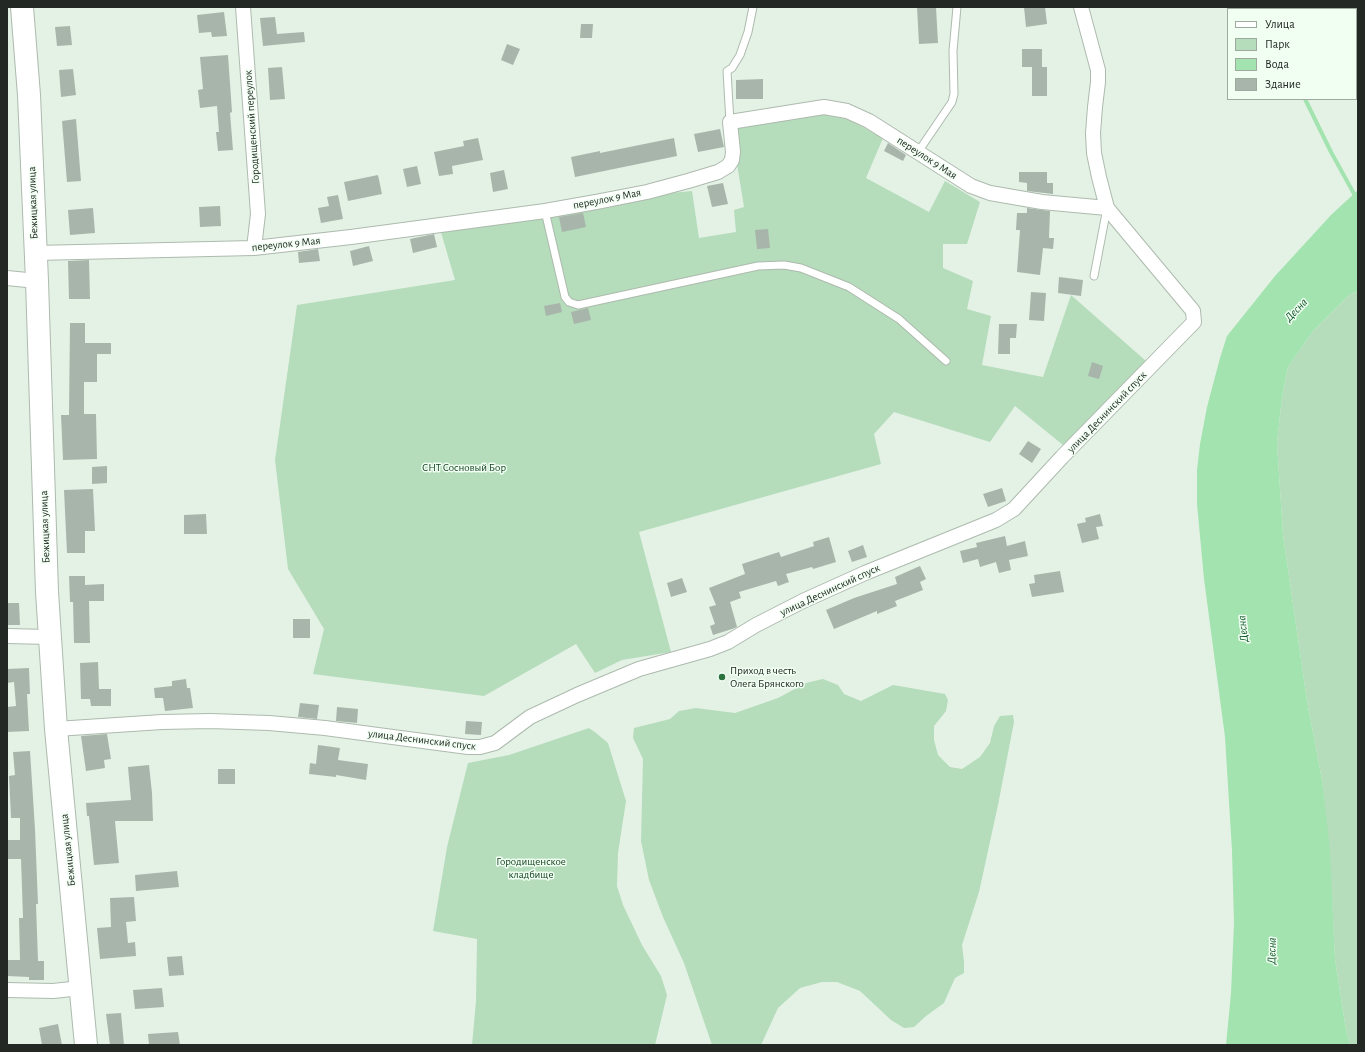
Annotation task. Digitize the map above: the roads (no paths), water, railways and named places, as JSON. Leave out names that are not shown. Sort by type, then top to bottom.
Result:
[{"type":"main road","name":"Бежицкая улица","points":[[22,7],[29,95],[37,281],[47,592],[56,729],[86,1045]]},
{"type":"street","name":"Городищенский переулок","points":[[243,7],[258,214],[254,248]]},
{"type":"street","name":"улица Деснинский спуск","points":[[56,729],[162,722],[210,721],[269,723],[325,728],[468,747],[480,747],[496,743],[530,717],[576,695],[639,669],[710,649],[728,642],[756,625],[797,604],[865,572],[996,520],[1014,509],[1062,457],[1194,322],[1193,311],[1107,208],[1094,153],[1093,133],[1098,70],[1081,7]]},
{"type":"street","name":"переулок 9 Мая","points":[[35,253],[254,248],[351,238],[545,211],[647,192],[718,172],[728,166],[732,160],[733,152],[730,122],[824,107],[847,111],[869,121],[971,186],[990,193],[1042,202],[1107,208]]},
{"type":"street","points":[[7,278],[37,281]]},
{"type":"street","points":[[7,636],[50,637]]},
{"type":"street","points":[[7,990],[53,991],[81,988]]},
{"type":"lane","points":[[730,122],[727,72],[732,68],[740,55],[748,32],[753,7]]},
{"type":"lane","points":[[918,152],[952,102],[954,94],[953,51],[957,7]]},
{"type":"lane","points":[[1094,276],[1107,208]]},
{"type":"lane","points":[[545,211],[565,297],[569,302],[578,305],[758,266],[784,265],[801,268],[849,287],[899,319],[946,361]]},
{"type":"water","name":"Десна","points":[[1358,190],[1358,291],[1349,295],[1313,331],[1288,367],[1282,397],[1277,443],[1283,535],[1307,701],[1322,780],[1330,850],[1335,959],[1346,1030],[1350,1045],[1226,1045],[1231,993],[1234,923],[1232,851],[1225,737],[1204,579],[1197,504],[1197,470],[1200,444],[1207,407],[1227,336],[1275,276],[1331,215]]},
{"type":"waterway","points":[[1305,100],[1331,152],[1358,201]]},
{"type":"place","name":"Приход в честь Олега Брянского","points":[[722,677]]},
{"type":"park label","name":"СНТ Сосновый Бор","points":[[464,468]]},
{"type":"park label","name":"Городищенское кладбище","points":[[531,868]]}]
